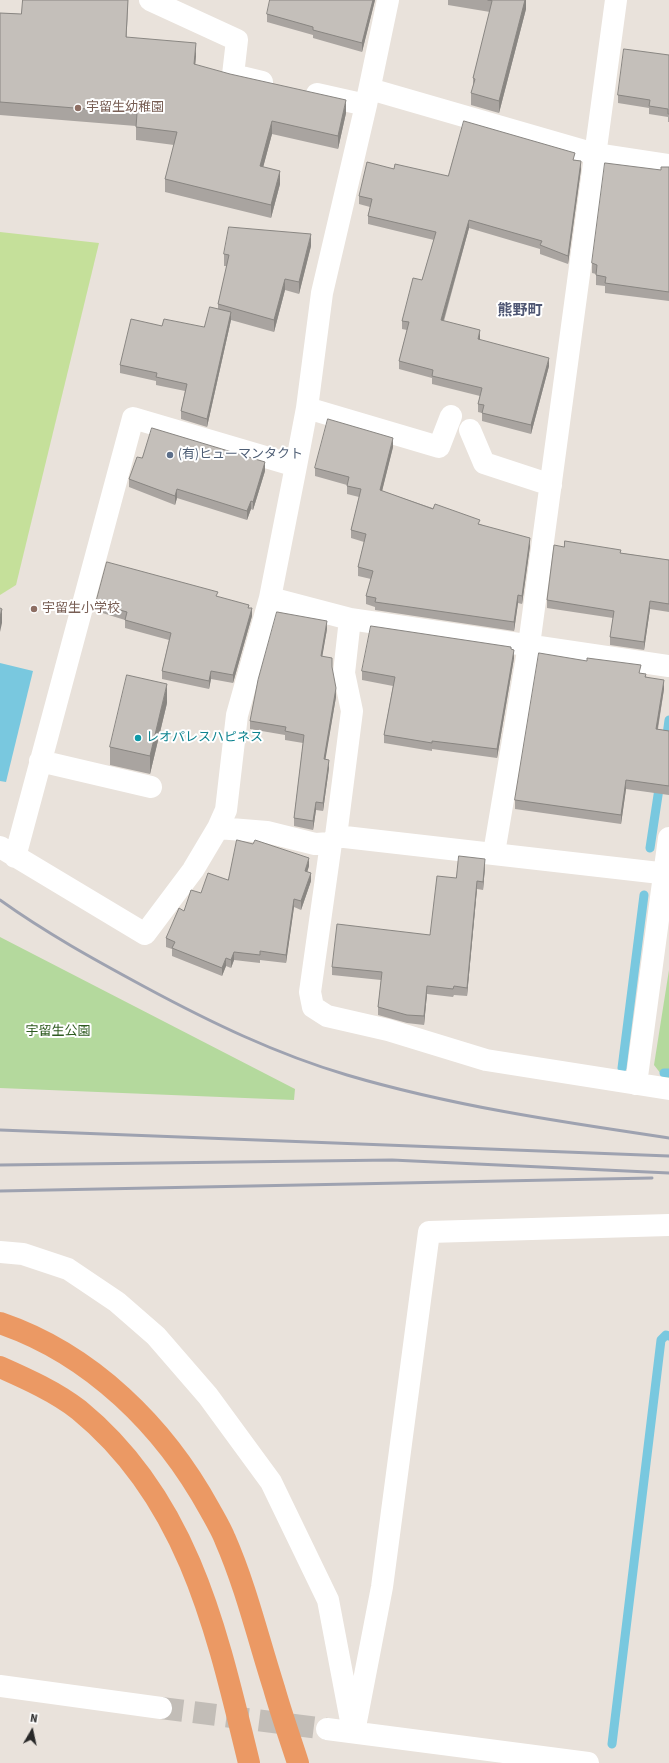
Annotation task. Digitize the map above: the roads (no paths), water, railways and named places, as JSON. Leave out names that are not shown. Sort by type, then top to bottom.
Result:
[{"type":"highway","points":[[0,1323],[18,1329],[72,1357],[121,1394],[164,1440],[198,1487],[225,1538],[246,1594],[298,1763]]},
{"type":"highway","points":[[0,1367],[34,1382],[78,1410],[119,1446],[153,1490],[180,1539],[204,1598],[229,1680],[249,1763]]},
{"type":"highway","points":[[229,1680],[242,1763]]},
{"type":"highway","points":[[274,1689],[291,1763]]},
{"type":"street","points":[[150,0],[237,40],[232,75],[292,88],[368,97],[595,154],[669,165]]},
{"type":"street","points":[[296,466],[133,418],[40,761],[7,852],[145,934],[193,870],[218,828],[226,810],[237,715],[270,598],[296,466],[307,408],[322,293],[368,97],[388,0]]},
{"type":"street","points":[[494,853],[529,645],[616,0]]},
{"type":"street","points":[[307,408],[439,447],[451,416]]},
{"type":"street","points":[[470,430],[484,463],[551,485]]},
{"type":"street","points":[[270,598],[350,618],[669,666]]},
{"type":"street","points":[[350,618],[344,673],[352,711],[334,840],[310,992],[313,1007],[327,1016],[388,1030],[486,1060],[669,1089]]},
{"type":"street","points":[[40,761],[151,786]]},
{"type":"street","points":[[218,828],[267,832],[315,844],[334,840],[494,853],[666,874]]},
{"type":"street","points":[[636,1084],[666,874],[669,838]]},
{"type":"street","points":[[354,1732],[382,1587],[429,1232],[669,1225]]},
{"type":"street","points":[[0,1252],[23,1254],[68,1269],[118,1302],[156,1336],[208,1396],[271,1482],[328,1600],[354,1732]]},
{"type":"street","points":[[0,1686],[161,1708]]},
{"type":"street","points":[[327,1729],[588,1763]]},
{"type":"water","points":[[0,663],[33,671],[6,782],[0,781]]},
{"type":"waterway","points":[[666,742],[669,720]]},
{"type":"waterway","points":[[650,848],[660,782]]},
{"type":"waterway","points":[[622,1068],[644,895]]},
{"type":"waterway","points":[[664,1073],[669,1073]]},
{"type":"waterway","points":[[612,1744],[661,1340],[666,1335],[669,1336]]},
{"type":"tunnel","points":[[161,1708],[327,1729]]},
{"type":"railway","points":[[0,900],[71,946],[169,1000],[219,1025],[269,1047],[321,1067],[426,1096],[547,1119],[669,1138]]},
{"type":"railway","points":[[0,1130],[669,1156]]},
{"type":"railway","points":[[0,1165],[392,1160],[669,1173]]},
{"type":"railway","points":[[0,1191],[652,1178]]},
{"type":"place","name":"宇留生幼稚園","points":[[78,108]]},
{"type":"place","name":"(有)ヒューマンタクト","points":[[170,455]]},
{"type":"place","name":"宇留生小学校","points":[[34,609]]},
{"type":"place","name":"レオパレスハピネス","points":[[138,738]]},
{"type":"district","name":"熊野町","points":[[520,312]]},
{"type":"park label","name":"宇留生公園","points":[[58,1032]]}]
